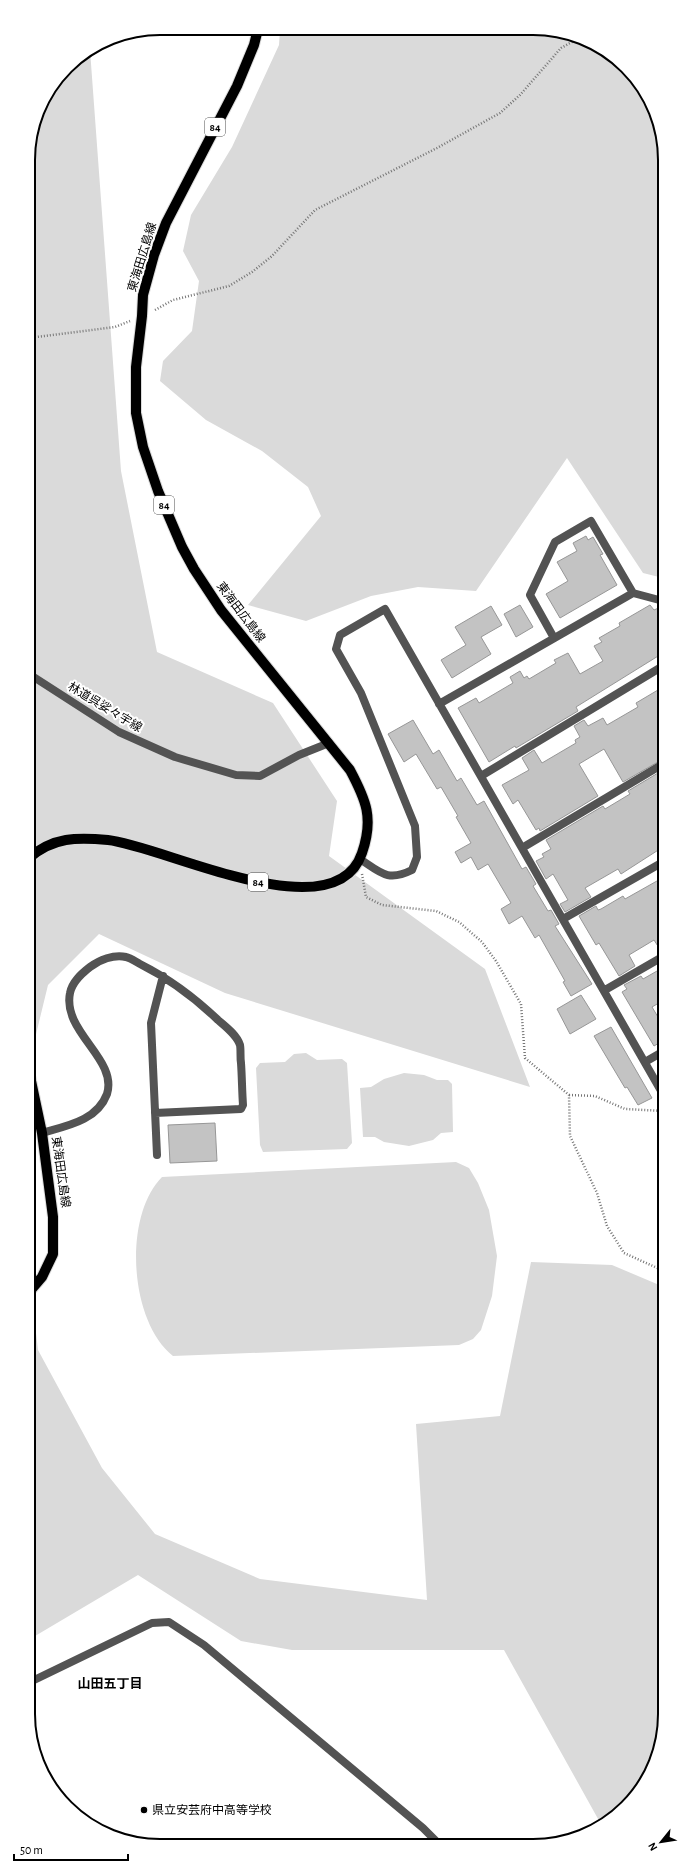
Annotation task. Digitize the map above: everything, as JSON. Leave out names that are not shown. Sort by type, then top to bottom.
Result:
[{"type":"main road","name":"東海田広島線","points":[[35,853],[42,847],[67,838],[109,840],[267,884],[296,888],[318,888],[336,882],[349,872],[360,860],[366,842],[368,820],[365,798],[350,770],[221,610],[182,547],[153,476],[143,447],[136,413],[136,367],[143,295],[166,223],[237,86],[254,45],[256,35]]},
{"type":"main road","name":"東海田広島線","points":[[35,1100],[42,1133],[53,1217],[53,1254],[42,1276],[35,1285]]},
{"type":"street","points":[[554,638],[530,595],[555,542],[591,521],[633,593]]},
{"type":"street","points":[[439,704],[633,593],[658,600]]},
{"type":"street","points":[[360,860],[385,876],[398,876],[412,870],[417,857],[415,826],[361,693],[336,649],[340,635],[385,609],[605,990],[658,1086]]},
{"type":"street","points":[[481,776],[658,669]]},
{"type":"street","name":"林道呉娑々宇線","points":[[35,678],[120,732],[175,757],[236,775],[260,776],[299,755],[329,743]]},
{"type":"street","points":[[522,848],[658,767]]},
{"type":"street","points":[[563,919],[658,865]]},
{"type":"street","points":[[42,1133],[84,1120],[97,1109],[106,1095],[108,1083],[104,1066],[99,1056],[91,1048],[72,1018],[70,994],[74,983],[81,974],[94,964],[111,957],[126,957],[163,976],[217,1019],[234,1035],[240,1044],[243,1105],[241,1109],[155,1113]]},
{"type":"street","points":[[605,990],[658,959]]},
{"type":"street","points":[[157,1155],[151,1023],[163,976]]},
{"type":"street","points":[[644,1062],[658,1054]]},
{"type":"street","points":[[35,1680],[130,1632],[152,1623],[169,1622],[204,1645],[423,1828],[434,1839]]},
{"type":"path","points":[[35,337],[115,327],[142,316],[173,300],[229,286],[252,272],[272,256],[315,210],[437,148],[500,112],[520,95],[561,48],[572,42]]},
{"type":"path","points":[[360,860],[366,897],[382,905],[436,911],[459,922],[482,942],[496,961],[520,1004],[525,1058],[569,1095],[595,1096],[625,1109],[658,1111]]},
{"type":"path","points":[[569,1095],[570,1136],[598,1193],[607,1226],[624,1253],[658,1268]]},
{"type":"shaded area","points":[[280,35],[550,36],[558,37],[589,48],[603,56],[622,71],[632,84],[645,104],[656,135],[658,151],[658,577],[643,573],[567,458],[476,591],[418,587],[371,596],[306,621],[248,605],[321,516],[308,487],[262,451],[206,420],[160,381],[163,361],[192,331],[199,281],[183,251],[191,215],[232,147],[279,45]]},
{"type":"shaded area","points":[[90,56],[121,471],[157,652],[273,703],[337,801],[329,856],[485,969],[530,1087],[225,993],[99,934],[48,985],[35,1038],[35,151],[39,127],[44,112],[56,90],[71,71]]},
{"type":"shaded area","points":[[306,1053],[317,1060],[342,1059],[347,1063],[352,1143],[347,1149],[263,1152],[260,1145],[256,1068],[260,1063],[285,1062],[294,1054]]},
{"type":"shaded area","points":[[404,1073],[424,1075],[437,1080],[448,1080],[452,1084],[453,1132],[441,1133],[433,1140],[409,1146],[384,1142],[375,1137],[363,1137],[360,1088],[371,1087],[384,1079]]},
{"type":"shaded area","points":[[456,1162],[469,1168],[478,1183],[489,1210],[497,1256],[492,1296],[481,1330],[473,1339],[459,1345],[173,1356],[158,1340],[147,1319],[140,1294],[136,1268],[137,1242],[141,1216],[149,1194],[162,1177]]},
{"type":"shaded area","points":[[531,1262],[612,1265],[658,1284],[658,1723],[654,1747],[649,1762],[641,1777],[627,1797],[616,1808],[599,1820],[504,1650],[292,1650],[241,1641],[138,1575],[35,1636],[35,1324],[38,1350],[102,1468],[155,1534],[260,1579],[427,1600],[416,1424],[500,1416]]},
{"type":"building","points":[[586,536],[588,540],[593,537],[603,554],[600,555],[617,585],[560,618],[546,594],[568,581],[557,562],[577,551],[573,543]]},
{"type":"building","points":[[520,605],[533,627],[516,637],[504,614]]},
{"type":"building","points":[[650,605],[654,610],[658,608],[658,656],[576,707],[578,711],[516,748],[515,746],[489,762],[458,708],[476,698],[479,703],[513,683],[510,677],[520,671],[524,678],[527,676],[529,679],[556,663],[554,660],[568,653],[580,674],[603,661],[594,646],[602,642],[599,638],[620,626],[619,623]]},
{"type":"building","points":[[491,606],[502,625],[481,637],[491,654],[452,678],[441,660],[466,645],[455,627]]},
{"type":"building","points":[[658,690],[658,762],[623,782],[604,749],[579,764],[598,796],[540,831],[539,828],[536,830],[518,800],[513,804],[502,785],[529,770],[522,758],[534,750],[542,763],[576,743],[575,740],[580,737],[574,726],[584,720],[588,726],[603,718],[607,725],[638,707],[636,703]]},
{"type":"building","points":[[413,720],[433,754],[439,750],[457,781],[461,778],[477,805],[484,801],[522,869],[526,867],[536,884],[533,886],[548,911],[551,910],[559,924],[555,926],[592,984],[571,996],[563,982],[565,981],[539,935],[535,938],[522,916],[509,924],[501,909],[511,903],[488,864],[478,870],[471,857],[461,863],[455,852],[471,843],[456,817],[458,816],[441,787],[437,789],[416,754],[404,762],[388,734]]},
{"type":"building","points":[[658,773],[658,850],[621,874],[618,869],[585,888],[591,897],[565,912],[560,904],[568,900],[553,874],[546,879],[536,861],[544,857],[542,854],[551,849],[546,840],[603,806],[605,809],[630,794],[628,791]]},
{"type":"building","points":[[658,880],[658,946],[654,940],[629,955],[635,966],[619,976],[599,943],[596,945],[579,916],[596,906],[598,910],[601,909],[623,896],[625,899]]},
{"type":"building","points":[[658,970],[658,1004],[652,1007],[658,1017],[658,1044],[654,1046],[622,992],[627,989],[624,985],[641,976],[643,979]]},
{"type":"building","points":[[581,995],[596,1019],[570,1034],[557,1009]]},
{"type":"building","points":[[611,1027],[652,1098],[638,1105],[627,1087],[625,1088],[594,1036]]},
{"type":"building","points":[[215,1123],[217,1161],[170,1163],[168,1125]]},
{"type":"place","name":"県立安芸府中高等学校","points":[[144,1810]]},
{"type":"district","name":"山田五丁目","points":[[110,1683]]}]
